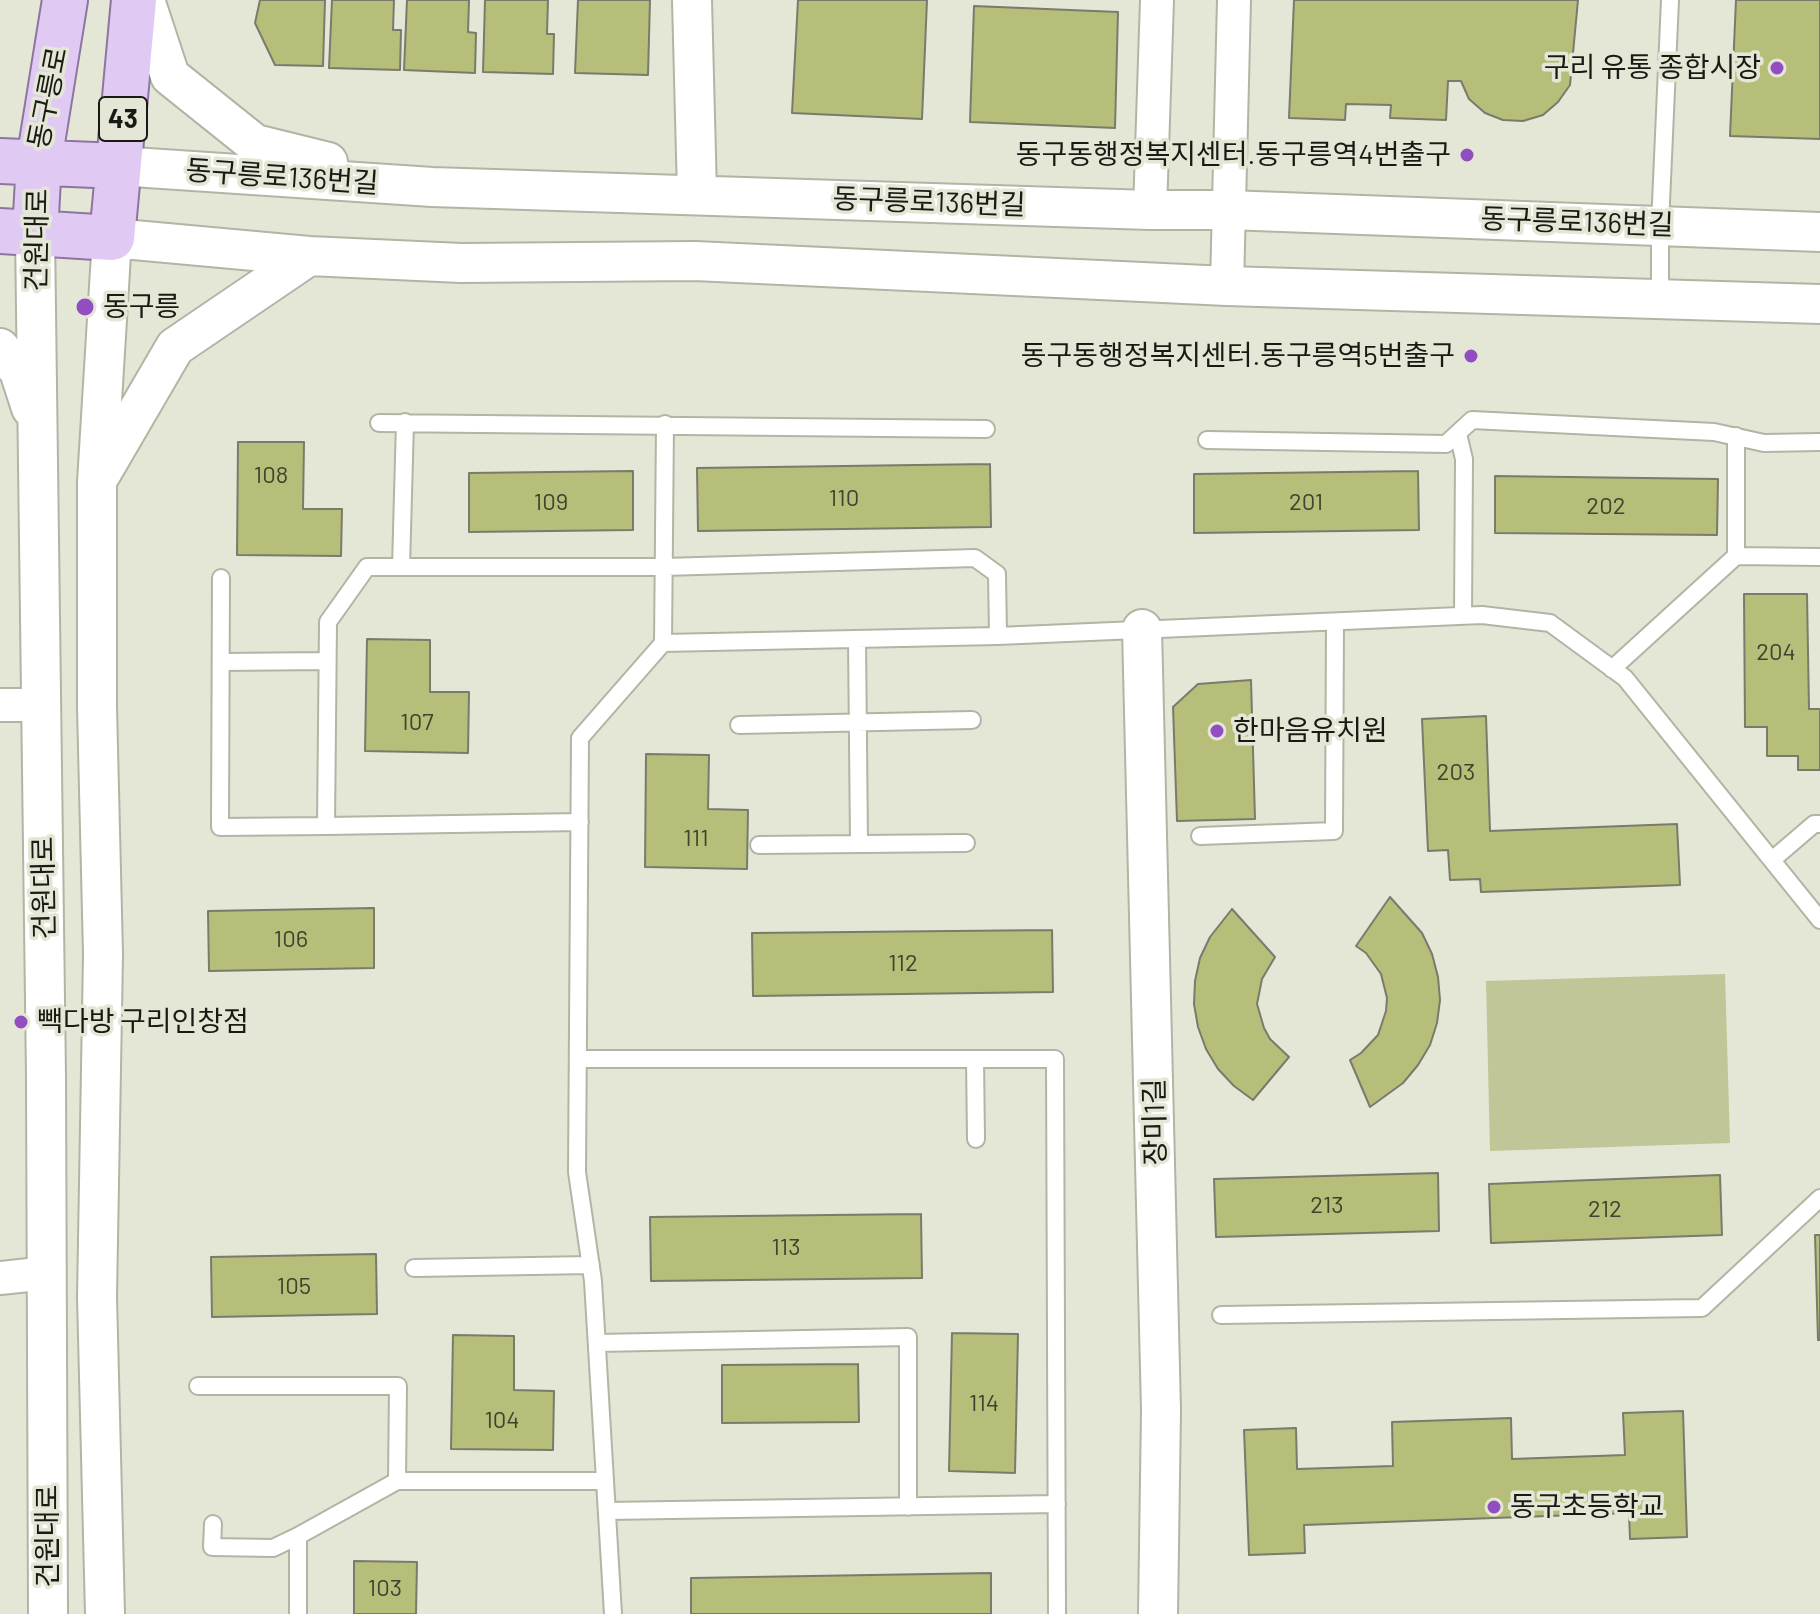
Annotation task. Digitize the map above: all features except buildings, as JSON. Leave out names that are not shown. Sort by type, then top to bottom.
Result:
[{"type":"main road","name":"동구릉로","points":[[20,161],[65,0]]},
{"type":"main road","name":"43","points":[[112,238],[134,0]]},
{"type":"main road","name":"동구릉로136번길","points":[[20,161],[118,166]]},
{"type":"main road","name":"건원대로","points":[[18,232],[20,161]]},
{"type":"main road","points":[[18,232],[112,238]]},
{"type":"street","points":[[145,0],[170,76],[255,144],[432,187]]},
{"type":"street","points":[[692,0],[697,194]]},
{"type":"street","points":[[1150,210],[1157,0]]},
{"type":"street","points":[[1227,286],[1234,0]]},
{"type":"street","name":"동구릉로136번길","points":[[118,166],[432,187],[1228,210],[1820,232]]},
{"type":"street","name":"건원대로","points":[[18,232],[38,432],[48,1614]]},
{"type":"street","points":[[112,238],[309,256],[461,263],[695,261],[1227,286],[1820,304]]},
{"type":"street","name":"건원대로","points":[[105,1614],[97,1297],[103,954],[97,707],[97,482],[112,238]]},
{"type":"street","points":[[97,482],[175,347],[309,256]]},
{"type":"street","points":[[0,348],[19,371],[38,432]]},
{"type":"street","name":"장미1길","points":[[1142,629],[1161,1410],[1158,1614]]},
{"type":"street","points":[[0,705],[42,705]]},
{"type":"street","points":[[0,1278],[47,1273]]},
{"type":"lane","points":[[1660,298],[1660,225],[1670,0]]},
{"type":"lane","points":[[1207,440],[1446,444],[1472,420],[1714,432],[1764,443],[1820,442]]},
{"type":"lane","points":[[401,567],[405,422]]},
{"type":"lane","points":[[379,423],[986,429]]},
{"type":"lane","points":[[613,1614],[591,1265],[577,1172],[580,738],[663,643],[665,424]]},
{"type":"lane","points":[[1458,434],[1464,459],[1463,616]]},
{"type":"lane","points":[[1736,436],[1736,556]]},
{"type":"lane","points":[[1612,669],[1736,556],[1820,557]]},
{"type":"lane","points":[[326,826],[328,622],[367,567],[664,567],[975,558],[997,574],[998,636]]},
{"type":"lane","points":[[221,578],[220,827],[580,822]]},
{"type":"lane","points":[[663,643],[998,636],[1482,615],[1550,623],[1625,678],[1820,920]]},
{"type":"lane","points":[[1200,836],[1334,831],[1335,623]]},
{"type":"lane","points":[[857,639],[859,844]]},
{"type":"lane","points":[[222,662],[327,661]]},
{"type":"lane","points":[[739,725],[972,720]]},
{"type":"lane","points":[[1772,860],[1814,824],[1820,824]]},
{"type":"lane","points":[[759,845],[966,843]]},
{"type":"lane","points":[[578,1059],[1055,1059],[1057,1614]]},
{"type":"lane","points":[[975,1059],[976,1139]]},
{"type":"lane","points":[[1221,1315],[1702,1308],[1820,1198]]},
{"type":"lane","points":[[414,1268],[591,1265]]},
{"type":"lane","points":[[597,1343],[908,1337],[908,1507]]},
{"type":"lane","points":[[198,1386],[398,1386],[397,1481]]},
{"type":"lane","points":[[213,1524],[212,1547],[273,1548],[397,1481],[605,1481]]},
{"type":"lane","points":[[607,1511],[1057,1504]]},
{"type":"lane","points":[[298,1536],[298,1614]]},
{"type":"green space","points":[[1725,974],[1730,1143],[1490,1151],[1486,981]]},
{"type":"place","name":"구리 유통 종합시장","points":[[1777,68]]},
{"type":"place","name":"동구동행정복지센터.동구릉역4번출구","points":[[1467,155]]},
{"type":"place","name":"동구릉","points":[[85,307]]},
{"type":"place","name":"동구동행정복지센터.동구릉역5번출구","points":[[1471,356]]},
{"type":"place","name":"한마음유치원","points":[[1217,731]]},
{"type":"place","name":"빽다방 구리인창점","points":[[21,1022]]},
{"type":"place","name":"동구초등학교","points":[[1494,1507]]}]
